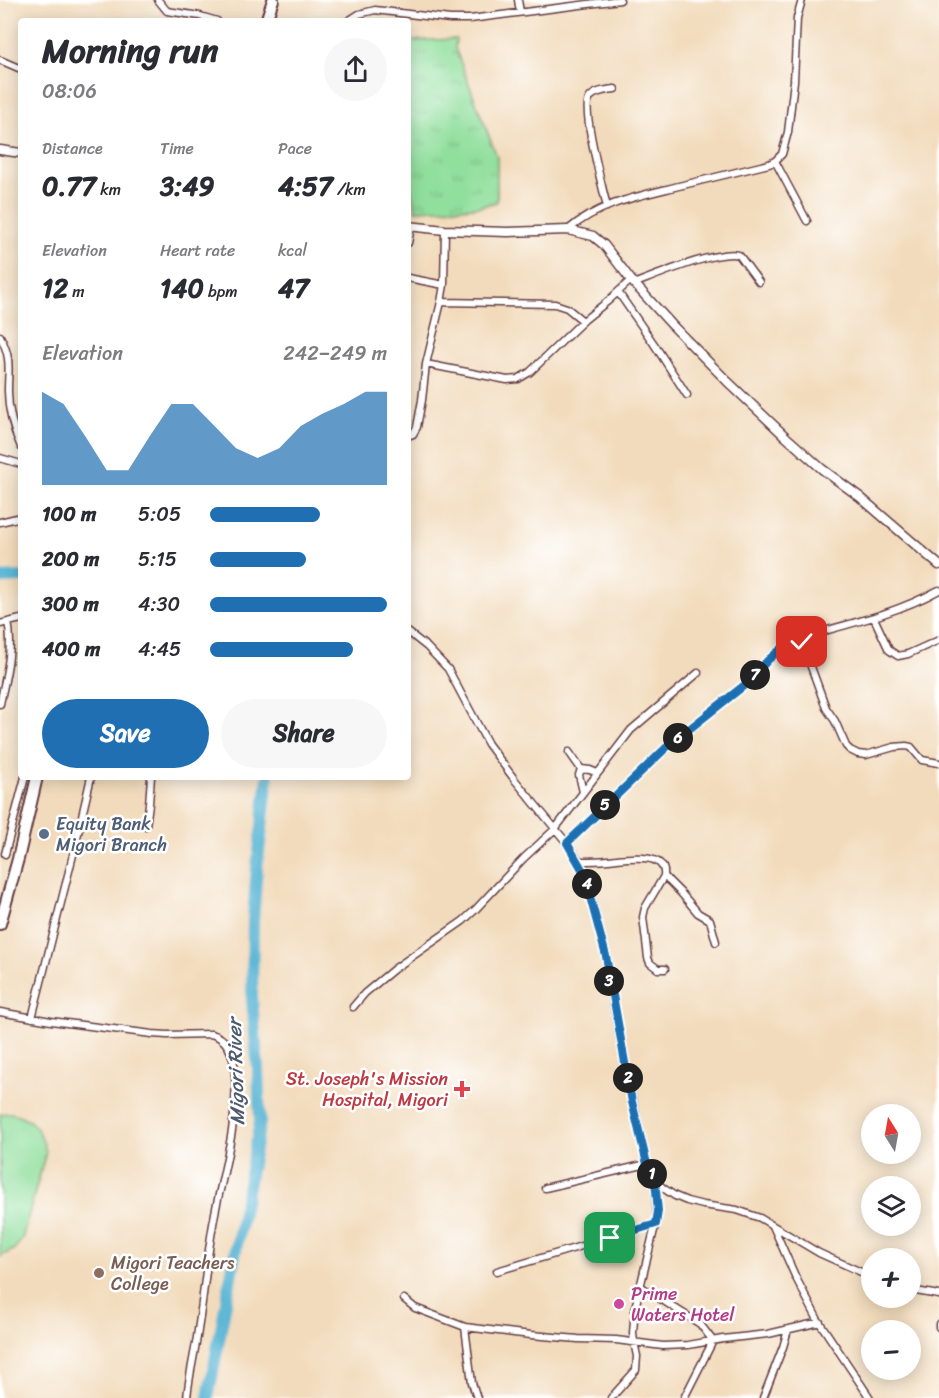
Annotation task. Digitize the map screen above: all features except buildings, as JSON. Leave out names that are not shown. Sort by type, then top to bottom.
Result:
[{"type":"highway","points":[[267,18],[273,0]]},
{"type":"highway","points":[[0,924],[4,895],[18,859],[36,780]]},
{"type":"street","points":[[158,0],[167,11],[207,18]]},
{"type":"street","points":[[518,0],[520,12]]},
{"type":"street","points":[[353,18],[375,10],[440,18],[482,19],[620,0]]},
{"type":"street","points":[[568,230],[588,215],[615,203],[775,161],[782,154],[788,132],[794,81],[797,18],[802,0]]},
{"type":"street","points":[[0,60],[18,68]]},
{"type":"street","points":[[607,207],[591,138],[588,100],[593,94],[615,89]]},
{"type":"street","points":[[0,150],[18,153]]},
{"type":"street","points":[[775,161],[807,221]]},
{"type":"street","points":[[411,227],[507,232],[568,230],[587,234],[599,240],[672,325],[727,381],[822,469],[860,497],[939,566]]},
{"type":"street","points":[[411,435],[417,427],[426,364],[444,285],[445,230]]},
{"type":"street","points":[[426,364],[513,380],[530,372],[583,321],[634,282],[732,253],[739,255],[759,282]]},
{"type":"street","points":[[411,279],[444,285]]},
{"type":"street","points":[[618,292],[687,395]]},
{"type":"street","points":[[441,302],[555,304],[567,309],[583,321]]},
{"type":"street","points":[[0,336],[7,349],[10,413],[18,438]]},
{"type":"street","points":[[0,458],[18,463]]},
{"type":"street","points":[[0,522],[18,518]]},
{"type":"street","points":[[567,843],[669,745],[746,684],[781,649],[806,637],[874,618],[939,590]]},
{"type":"street","points":[[874,618],[889,650],[898,656],[939,640]]},
{"type":"street","points":[[0,624],[18,620]]},
{"type":"street","points":[[0,704],[9,646],[8,622]]},
{"type":"street","points":[[411,634],[434,653],[448,669],[488,744],[579,861],[606,956],[632,1102],[647,1164],[655,1180],[675,1196],[687,1201],[749,1213],[819,1253],[861,1272]]},
{"type":"street","points":[[806,637],[803,645],[826,708],[850,750],[866,755],[906,746],[911,747],[922,760],[939,763]]},
{"type":"street","points":[[353,1007],[385,975],[463,921],[486,900],[524,858],[555,829],[631,730],[698,673]]},
{"type":"street","points":[[569,752],[581,770]]},
{"type":"street","points":[[581,770],[579,775],[582,792]]},
{"type":"street","points":[[581,770],[597,773]]},
{"type":"street","points":[[18,859],[3,853],[24,780]]},
{"type":"street","points":[[32,1017],[91,780]]},
{"type":"street","points":[[146,826],[151,780]]},
{"type":"street","points":[[579,861],[641,857],[658,863],[664,869],[664,876],[645,908],[643,917],[650,963],[658,969],[665,969]]},
{"type":"street","points":[[664,876],[698,913],[711,921],[716,942]]},
{"type":"street","points":[[0,1012],[152,1034],[211,1034],[222,1038],[228,1044],[236,1083],[231,1140],[216,1210],[187,1398]]},
{"type":"street","points":[[545,1188],[647,1164]]},
{"type":"street","points":[[611,1398],[636,1370],[635,1308],[656,1224],[658,1211],[655,1180]]},
{"type":"street","points":[[497,1271],[656,1224]]},
{"type":"street","points":[[773,1226],[796,1278],[820,1322],[870,1398]]},
{"type":"street","points":[[640,1286],[700,1324],[713,1341]]},
{"type":"street","points":[[921,1292],[939,1295]]},
{"type":"street","points":[[404,1299],[416,1308],[465,1327],[531,1335],[675,1346],[788,1330],[820,1322]]},
{"type":"street","points":[[465,1327],[469,1367],[477,1398]]},
{"type":"street","points":[[763,1398],[788,1330]]},
{"type":"street","points":[[684,1398],[713,1341]]},
{"type":"green space","points":[[456,39],[455,48],[497,157],[497,202],[478,207],[416,210],[411,191],[411,41]]},
{"type":"green space","points":[[12,1113],[26,1118],[35,1126],[46,1152],[22,1239],[15,1249],[0,1257],[0,1114]]},
{"type":"waterway","name":"Migori River","points":[[0,578],[18,577]]},
{"type":"waterway","name":"Migori River","points":[[208,1398],[260,1122],[252,1000],[253,920],[268,780]]},
{"type":"place","name":"Equity Bank Migori Branch","points":[[44,834]]},
{"type":"place","name":"St. Joseph's Mission Hospital, Migori","points":[[462,1089]]},
{"type":"place","name":"Migori Teachers College","points":[[99,1273]]},
{"type":"place","name":"Prime Waters Hotel","points":[[619,1304]]},
{"type":"route","points":[[610,1238],[656,1224],[657,1194],[632,1102],[606,956],[583,871],[567,843],[669,745],[746,684],[775,654],[791,643],[806,637],[802,642]]}]
